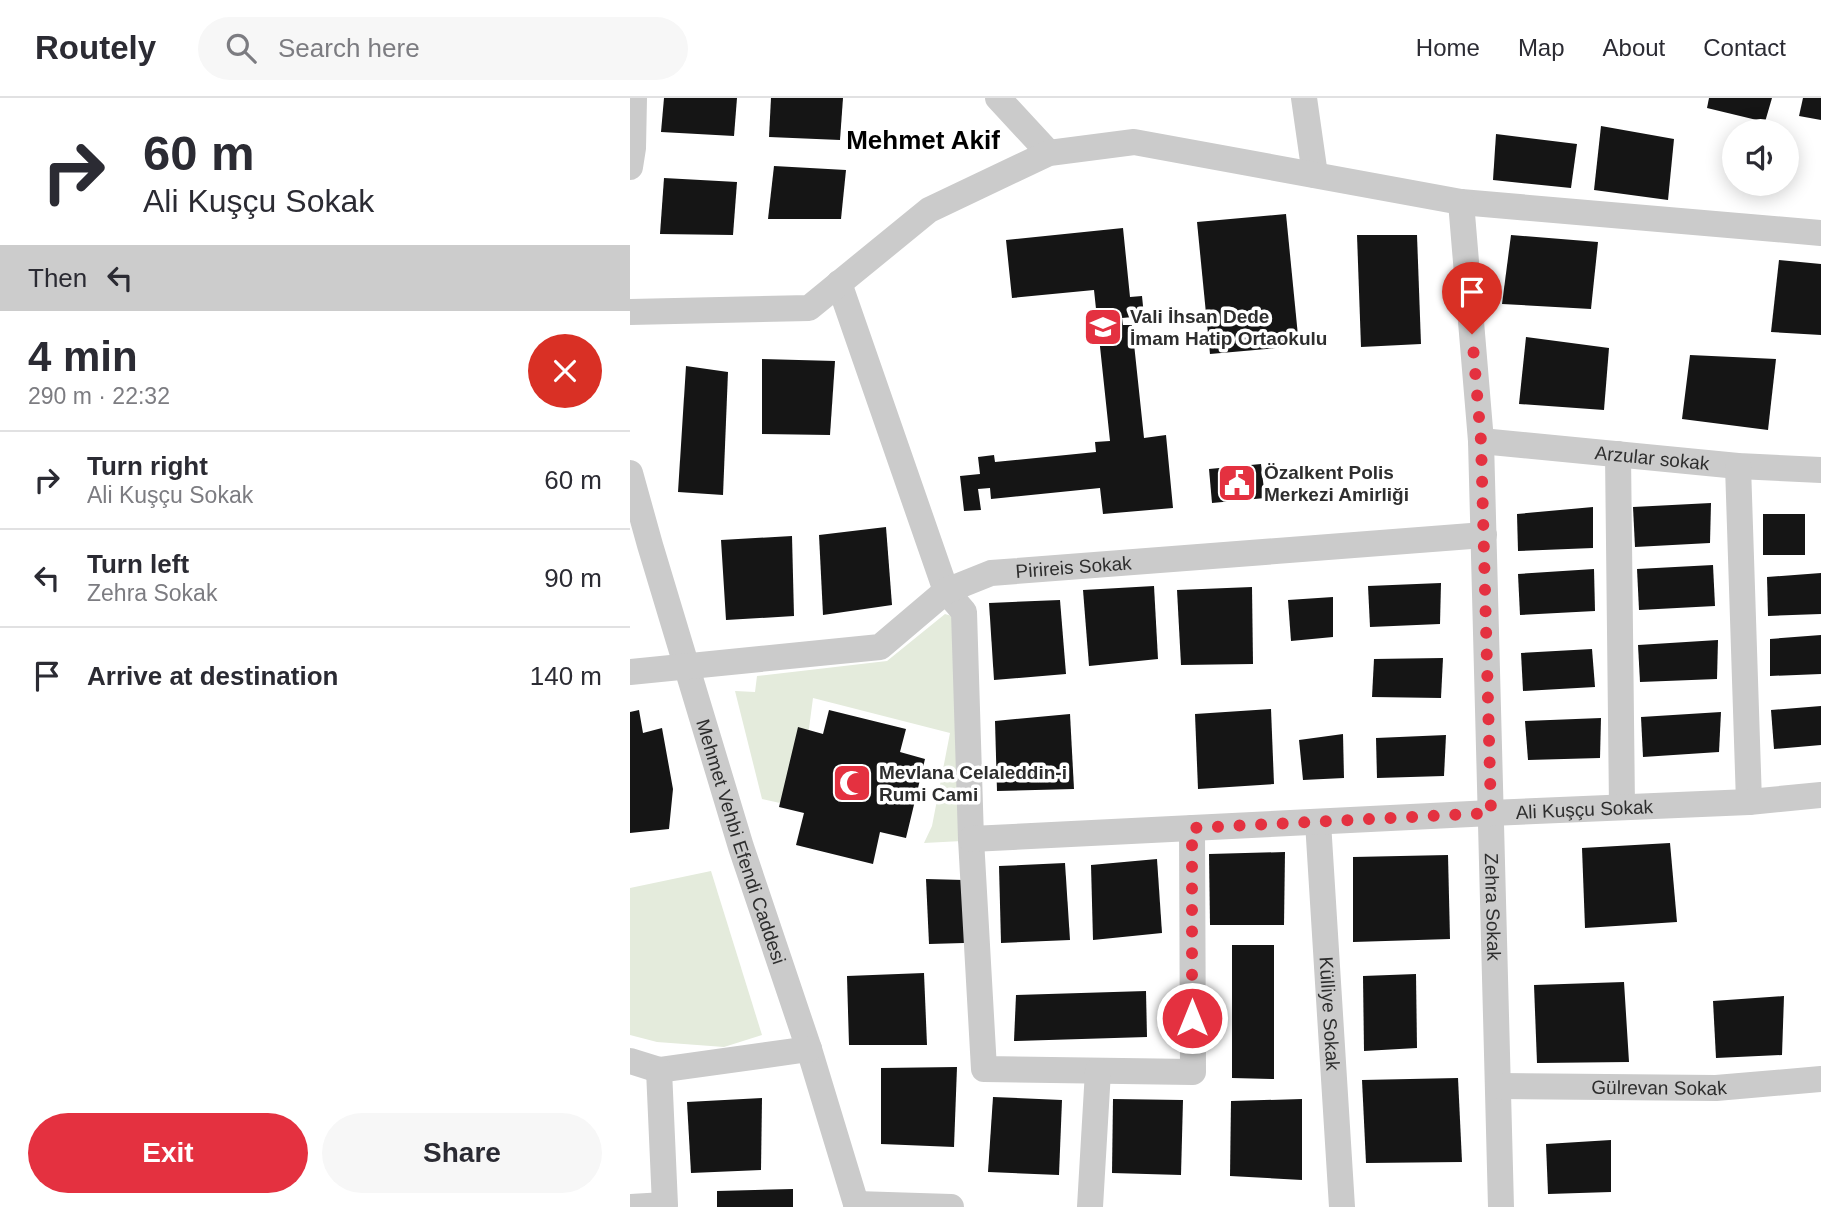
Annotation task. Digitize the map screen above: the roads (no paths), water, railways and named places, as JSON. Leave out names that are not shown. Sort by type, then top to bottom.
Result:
[{"type":"street","points":[[630,167],[634,98]]},
{"type":"street","points":[[998,98],[1049,153]]},
{"type":"street","points":[[1304,98],[1315,175]]},
{"type":"street","points":[[630,312],[809,308],[929,210],[1049,153],[1134,142],[1315,175],[1462,215],[1821,233]]},
{"type":"street","name":"Zehra Sokak","points":[[1462,215],[1481,441],[1500,1207]]},
{"type":"street","points":[[839,283],[946,591],[964,612],[971,839],[984,1069],[1193,1072],[1192,828]]},
{"type":"street","name":"Arzular sokak","points":[[1481,441],[1738,467],[1821,470]]},
{"type":"street","points":[[1618,454],[1622,807]]},
{"type":"street","points":[[1738,467],[1749,802]]},
{"type":"street","name":"Mehmet Vehbi Efendi Caddesi","points":[[630,473],[640,545],[687,666],[741,847],[857,1206]]},
{"type":"street","name":"Pirireis Sokak","points":[[630,672],[880,647],[946,591],[991,573],[1483,536]]},
{"type":"street","name":"Ali Kuşçu Sokak","points":[[971,839],[1749,802],[1821,795]]},
{"type":"street","name":"Külliye Sokak","points":[[1318,822],[1342,1207]]},
{"type":"street","points":[[630,1061],[659,1070],[808,1049]]},
{"type":"street","points":[[630,1207],[665,1205],[659,1070]]},
{"type":"street","points":[[1090,1207],[1098,1071]]},
{"type":"street","name":"Gülrevan Sokak","points":[[1498,1086],[1716,1087],[1821,1079]]},
{"type":"street","points":[[857,1206],[951,1207]]},
{"type":"place","name":"Vali İhsan Dede İmam Hatip Ortaokulu","points":[[1103,327]]},
{"type":"place","name":"Özalkent Polis Merkezi Amirliği","points":[[1237,483]]},
{"type":"place","name":"Mevlana Celaleddin-i Rumi Cami","points":[[852,783]]},
{"type":"district","name":"Mehmet Akif","points":[[923,140]]}]
